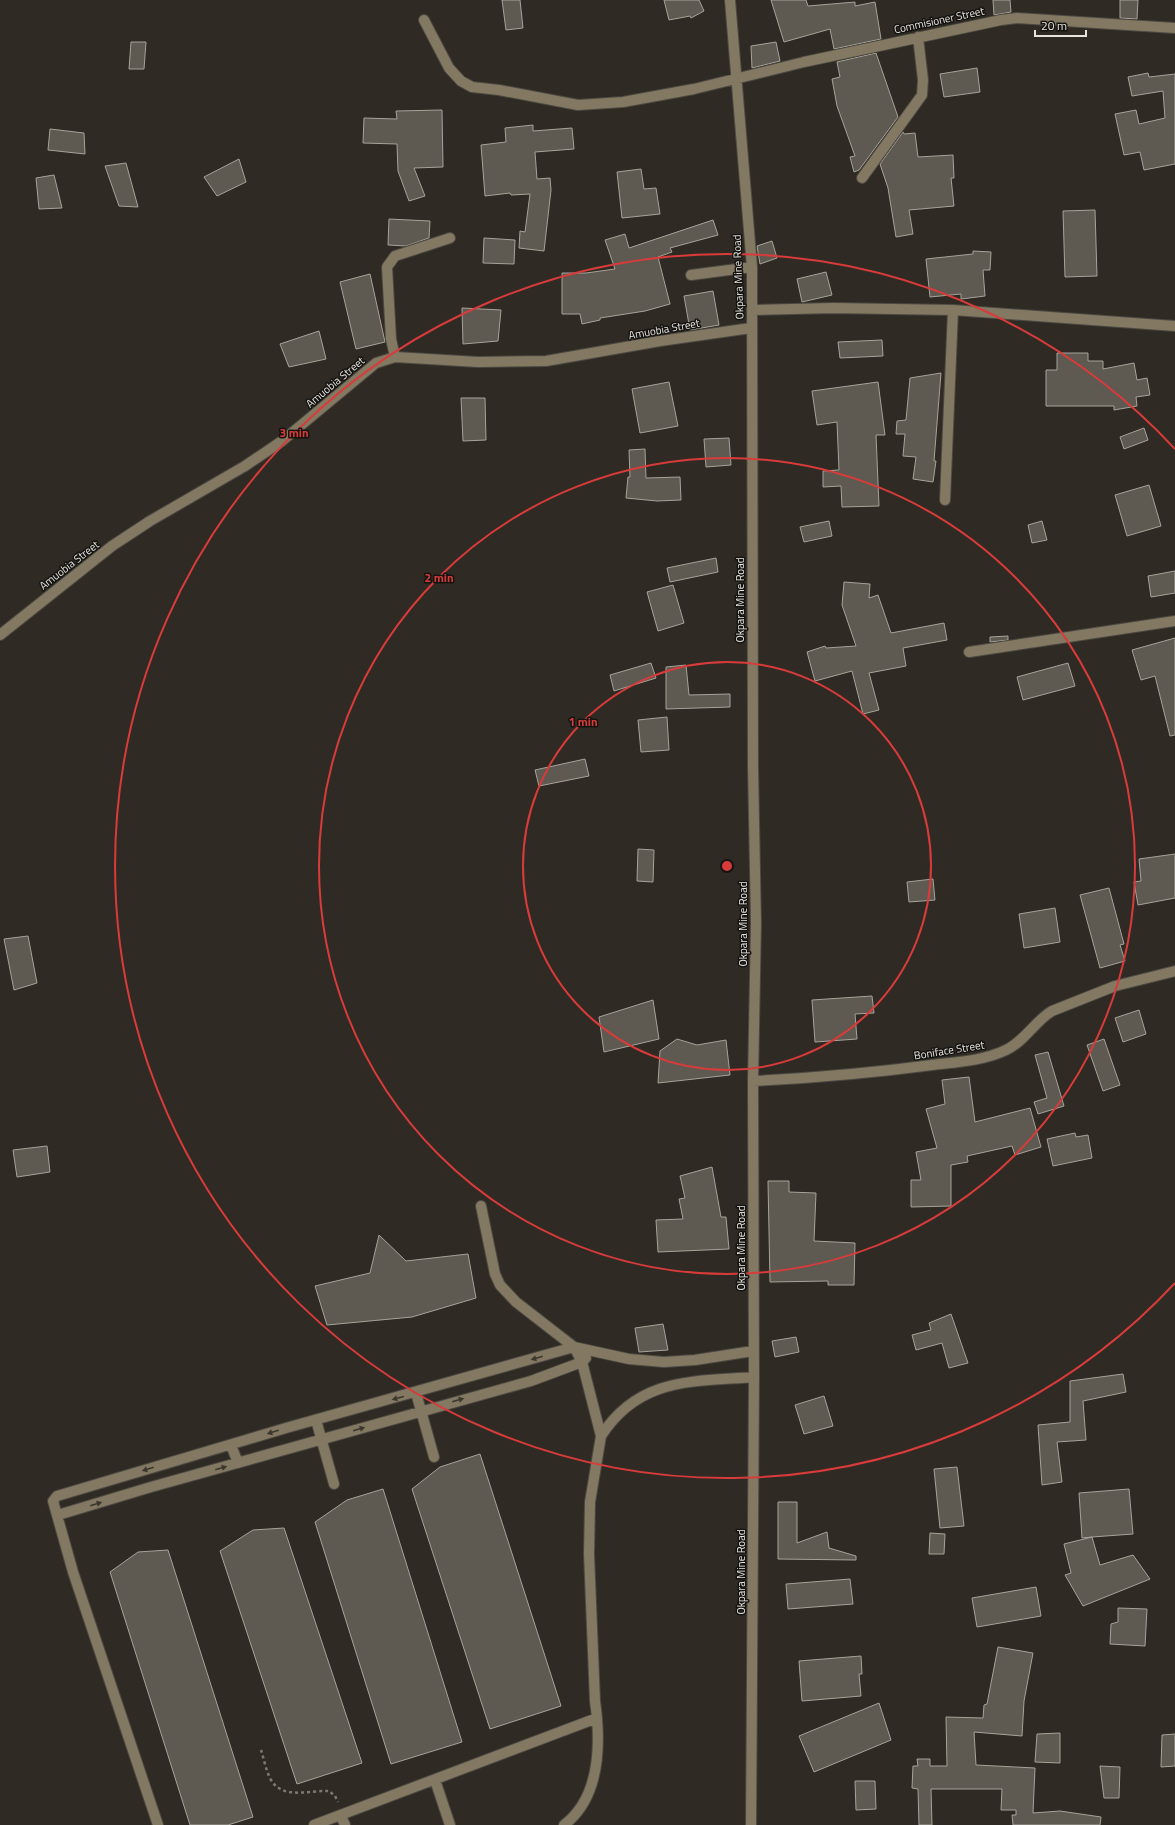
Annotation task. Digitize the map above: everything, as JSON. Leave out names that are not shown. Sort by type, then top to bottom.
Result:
[{"type":"street","name":"Okpara Mine Road","points":[[730,0],[752,267],[751,328],[756,923],[753,1081],[754,1376],[751,1825]]},
{"type":"street","name":"Commisioner Street","points":[[424,20],[449,68],[461,80],[472,87],[578,105],[624,102],[736,79],[918,37],[1016,18],[1175,28]]},
{"type":"street","points":[[862,178],[922,95],[923,80],[918,37]]},
{"type":"street","points":[[395,357],[391,339],[387,267],[394,256],[450,238]]},
{"type":"street","points":[[690,275],[752,267]]},
{"type":"street","points":[[752,310],[833,308],[953,310],[1175,326]]},
{"type":"street","points":[[946,500],[953,310]]},
{"type":"street","name":"Amuobia Street","points":[[0,636],[112,546],[161,514],[251,462],[288,436],[376,363],[395,357],[478,362],[546,361],[660,341],[751,328]]},
{"type":"street","points":[[969,652],[1175,621]]},
{"type":"street","name":"Boniface Street","points":[[753,1081],[804,1079],[904,1069],[992,1055],[1017,1043],[1044,1016],[1052,1011],[1115,986],[1175,971]]},
{"type":"street","points":[[481,1206],[495,1274],[500,1285],[516,1302],[574,1347],[582,1362],[601,1436],[590,1502],[589,1554],[597,1718],[595,1778],[581,1807],[564,1825]]},
{"type":"street","points":[[158,1825],[73,1572],[54,1501],[57,1496],[316,1420],[416,1393],[574,1347],[629,1359],[664,1362],[695,1360],[753,1350]]},
{"type":"street","points":[[58,1515],[531,1381],[582,1362],[593,1351]]},
{"type":"street","points":[[601,1436],[611,1421],[647,1392],[663,1386],[686,1382],[754,1376]]},
{"type":"street","points":[[416,1393],[434,1457]]},
{"type":"street","points":[[316,1420],[334,1484]]},
{"type":"street","points":[[231,1445],[238,1463]]},
{"type":"street","points":[[120,1478],[125,1495]]},
{"type":"street","points":[[314,1825],[343,1820],[435,1780],[597,1718]]},
{"type":"street","points":[[435,1780],[450,1825]]},
{"type":"path","points":[[261,1750],[271,1779],[276,1786],[285,1792],[329,1791],[335,1796],[343,1820]]},
{"type":"building","points":[[502,0],[520,0],[523,28],[506,30]]},
{"type":"building","points":[[664,0],[699,0],[704,11],[691,18],[690,16],[669,20]]},
{"type":"building","points":[[771,0],[806,0],[808,6],[855,2],[855,6],[875,2],[881,39],[834,49],[830,29],[784,42]]},
{"type":"building","points":[[993,0],[1010,0],[1011,12],[994,15]]},
{"type":"building","points":[[1120,0],[1138,0],[1137,19],[1120,18]]},
{"type":"building","points":[[131,42],[146,42],[144,69],[129,69]]},
{"type":"building","points":[[776,42],[780,61],[752,68],[751,46]]},
{"type":"building","points":[[876,53],[898,117],[859,170],[854,172],[850,157],[855,156],[837,106],[832,79],[840,77],[837,62]]},
{"type":"building","points":[[977,68],[980,92],[944,97],[940,74]]},
{"type":"building","points":[[1148,73],[1149,77],[1175,74],[1175,164],[1144,170],[1140,152],[1124,155],[1115,114],[1136,110],[1139,124],[1165,118],[1163,91],[1132,96],[1128,77]]},
{"type":"building","points":[[442,110],[443,167],[414,168],[425,196],[409,201],[398,171],[397,144],[363,143],[364,118],[397,119],[396,111]]},
{"type":"building","points":[[533,125],[533,131],[572,128],[574,149],[535,152],[537,179],[550,178],[551,190],[544,251],[519,248],[520,231],[525,232],[530,194],[511,195],[510,193],[485,196],[481,145],[506,142],[505,128]]},
{"type":"building","points":[[50,129],[84,133],[85,154],[48,150]]},
{"type":"building","points":[[903,132],[904,134],[915,133],[918,157],[953,155],[954,178],[951,178],[954,206],[909,210],[913,234],[896,237],[888,188],[880,164]]},
{"type":"building","points":[[239,159],[246,182],[217,196],[204,177]]},
{"type":"building","points":[[126,163],[138,207],[119,206],[105,166]]},
{"type":"building","points":[[641,169],[644,189],[656,188],[660,214],[622,218],[617,172]]},
{"type":"building","points":[[54,175],[62,208],[39,209],[36,178]]},
{"type":"building","points":[[1095,210],[1097,276],[1065,277],[1063,211]]},
{"type":"building","points":[[389,219],[430,221],[429,238],[406,246],[388,245]]},
{"type":"building","points":[[713,220],[718,235],[670,248],[672,252],[658,257],[670,304],[645,311],[600,318],[600,320],[582,324],[580,314],[562,314],[562,273],[586,273],[615,269],[605,240],[625,234],[629,248]]},
{"type":"building","points":[[484,238],[515,240],[514,264],[483,263]]},
{"type":"building","points":[[772,241],[777,258],[760,264],[757,246]]},
{"type":"building","points":[[973,251],[991,252],[990,270],[983,270],[985,296],[961,299],[961,294],[930,297],[926,259],[973,254]]},
{"type":"building","points":[[826,272],[832,295],[802,302],[797,279]]},
{"type":"building","points":[[370,274],[385,342],[356,349],[340,282]]},
{"type":"building","points":[[713,291],[719,325],[690,330],[684,296]]},
{"type":"building","points":[[462,308],[501,310],[498,341],[463,344]]},
{"type":"building","points":[[319,331],[326,359],[289,367],[280,344]]},
{"type":"building","points":[[882,340],[883,356],[840,358],[838,342]]},
{"type":"building","points":[[1057,353],[1088,353],[1088,361],[1103,361],[1103,369],[1134,363],[1137,380],[1147,378],[1150,395],[1136,397],[1137,406],[1114,410],[1114,406],[1046,406],[1046,370],[1057,370]]},
{"type":"building","points":[[941,373],[934,461],[936,461],[933,482],[913,479],[916,457],[903,456],[905,434],[896,434],[897,421],[906,420],[910,378]]},
{"type":"building","points":[[669,382],[678,426],[640,433],[632,389]]},
{"type":"building","points":[[878,382],[885,435],[876,435],[879,506],[842,507],[841,486],[823,487],[823,471],[839,470],[837,422],[817,425],[812,391]]},
{"type":"building","points":[[461,398],[485,398],[486,440],[463,441]]},
{"type":"building","points":[[1144,428],[1148,440],[1124,449],[1120,437]]},
{"type":"building","points":[[729,438],[731,465],[706,467],[704,439]]},
{"type":"building","points":[[645,449],[646,478],[680,477],[681,500],[657,501],[626,498],[628,477],[630,477],[629,450]]},
{"type":"building","points":[[1149,485],[1161,526],[1127,536],[1115,495]]},
{"type":"building","points":[[829,521],[832,536],[804,542],[800,527]]},
{"type":"building","points":[[1042,521],[1047,540],[1032,543],[1028,525]]},
{"type":"building","points":[[716,558],[718,572],[670,582],[667,568]]},
{"type":"building","points":[[1175,571],[1175,593],[1151,597],[1148,576]]},
{"type":"building","points":[[844,582],[870,584],[869,598],[878,595],[891,633],[944,623],[947,640],[903,648],[906,666],[869,673],[879,710],[863,714],[852,671],[815,681],[807,652],[825,646],[826,648],[856,646],[842,605]]},
{"type":"building","points":[[673,585],[684,623],[658,631],[647,592]]},
{"type":"building","points":[[1008,636],[1008,640],[990,642],[990,637]]},
{"type":"building","points":[[1175,638],[1175,735],[1170,736],[1155,676],[1141,680],[1132,650]]},
{"type":"building","points":[[651,663],[656,678],[614,691],[610,675]]},
{"type":"building","points":[[1068,663],[1075,686],[1023,700],[1017,677]]},
{"type":"building","points":[[686,665],[689,695],[730,694],[730,707],[666,709],[666,667]]},
{"type":"building","points":[[667,717],[669,750],[641,752],[638,720]]},
{"type":"building","points":[[585,759],[589,776],[539,786],[535,770]]},
{"type":"building","points":[[638,849],[654,850],[653,882],[637,881]]},
{"type":"building","points":[[1175,854],[1175,898],[1138,905],[1134,882],[1141,881],[1139,859]]},
{"type":"building","points":[[933,879],[935,900],[909,902],[907,882]]},
{"type":"building","points":[[1109,888],[1124,944],[1120,945],[1125,961],[1100,968],[1080,895]]},
{"type":"building","points":[[1055,908],[1060,942],[1024,948],[1019,914]]},
{"type":"building","points":[[28,936],[37,983],[14,990],[4,939]]},
{"type":"building","points":[[872,996],[874,1013],[855,1014],[857,1039],[815,1042],[812,1000]]},
{"type":"building","points":[[653,1000],[659,1039],[604,1052],[599,1017]]},
{"type":"building","points":[[1139,1010],[1146,1034],[1123,1042],[1115,1018]]},
{"type":"building","points":[[677,1039],[697,1045],[726,1040],[730,1075],[658,1083],[660,1051]]},
{"type":"building","points":[[1104,1039],[1120,1085],[1103,1091],[1087,1045]]},
{"type":"building","points":[[1048,1052],[1064,1106],[1038,1114],[1034,1102],[1047,1098],[1035,1055]]},
{"type":"building","points":[[969,1077],[975,1122],[1030,1108],[1041,1147],[1015,1155],[1012,1146],[967,1156],[968,1162],[951,1165],[951,1206],[911,1207],[911,1180],[921,1180],[916,1152],[937,1148],[926,1109],[945,1104],[942,1080]]},
{"type":"building","points":[[1075,1133],[1076,1137],[1088,1135],[1092,1158],[1053,1166],[1047,1139]]},
{"type":"building","points":[[47,1146],[50,1172],[17,1177],[13,1150]]},
{"type":"building","points":[[712,1167],[721,1217],[726,1217],[729,1249],[658,1252],[656,1220],[683,1219],[679,1199],[685,1198],[680,1176]]},
{"type":"building","points":[[768,1181],[789,1181],[789,1192],[816,1193],[814,1241],[855,1243],[854,1285],[828,1285],[828,1281],[770,1282]]},
{"type":"building","points":[[379,1235],[406,1261],[468,1254],[476,1298],[412,1317],[327,1325],[315,1286],[370,1273]]},
{"type":"building","points":[[951,1314],[968,1363],[949,1368],[942,1343],[916,1350],[912,1335],[931,1330],[929,1323]]},
{"type":"building","points":[[663,1324],[668,1350],[639,1352],[635,1328]]},
{"type":"building","points":[[796,1337],[799,1352],[775,1357],[772,1341]]},
{"type":"building","points":[[1123,1374],[1126,1392],[1083,1401],[1086,1440],[1057,1442],[1062,1482],[1042,1485],[1038,1425],[1070,1422],[1070,1381]]},
{"type":"building","points":[[824,1396],[833,1426],[804,1434],[795,1405]]},
{"type":"building","points":[[480,1454],[561,1706],[490,1729],[412,1489],[440,1467]]},
{"type":"building","points":[[957,1467],[964,1526],[940,1528],[934,1469]]},
{"type":"building","points":[[383,1489],[462,1742],[391,1764],[315,1522],[347,1500]]},
{"type":"building","points":[[1129,1489],[1133,1534],[1082,1538],[1079,1493]]},
{"type":"building","points":[[778,1502],[797,1502],[797,1543],[827,1532],[829,1548],[856,1556],[856,1560],[778,1559]]},
{"type":"building","points":[[284,1528],[362,1763],[297,1784],[220,1551],[253,1530]]},
{"type":"building","points":[[930,1533],[945,1534],[944,1554],[929,1554]]},
{"type":"building","points":[[1092,1537],[1100,1565],[1133,1555],[1150,1579],[1083,1606],[1065,1575],[1071,1573],[1064,1544]]},
{"type":"building","points":[[168,1550],[253,1817],[228,1825],[190,1825],[110,1572],[138,1552]]},
{"type":"building","points":[[850,1579],[853,1604],[788,1609],[786,1584]]},
{"type":"building","points":[[1036,1587],[1041,1616],[977,1627],[972,1598]]},
{"type":"building","points":[[1118,1608],[1147,1609],[1145,1646],[1110,1644],[1111,1624],[1118,1622]]},
{"type":"building","points":[[998,1647],[1033,1653],[1024,1701],[1022,1736],[974,1732],[976,1765],[1035,1768],[1033,1813],[1060,1811],[1101,1817],[1100,1825],[1013,1825],[1012,1815],[1016,1815],[1016,1810],[1001,1810],[1002,1789],[931,1789],[932,1825],[919,1825],[918,1789],[912,1788],[913,1766],[918,1766],[917,1759],[930,1759],[930,1766],[947,1766],[946,1717],[983,1718],[984,1705],[987,1704]]},
{"type":"building","points":[[861,1656],[862,1674],[859,1674],[861,1696],[802,1701],[799,1661]]},
{"type":"building","points":[[879,1703],[891,1740],[814,1772],[799,1736]]},
{"type":"building","points":[[1060,1733],[1060,1763],[1035,1762],[1037,1734]]},
{"type":"building","points":[[1175,1734],[1175,1766],[1161,1767],[1162,1735]]},
{"type":"building","points":[[1100,1766],[1120,1767],[1119,1798],[1104,1798]]},
{"type":"building","points":[[855,1781],[875,1781],[876,1809],[856,1810]]}]
